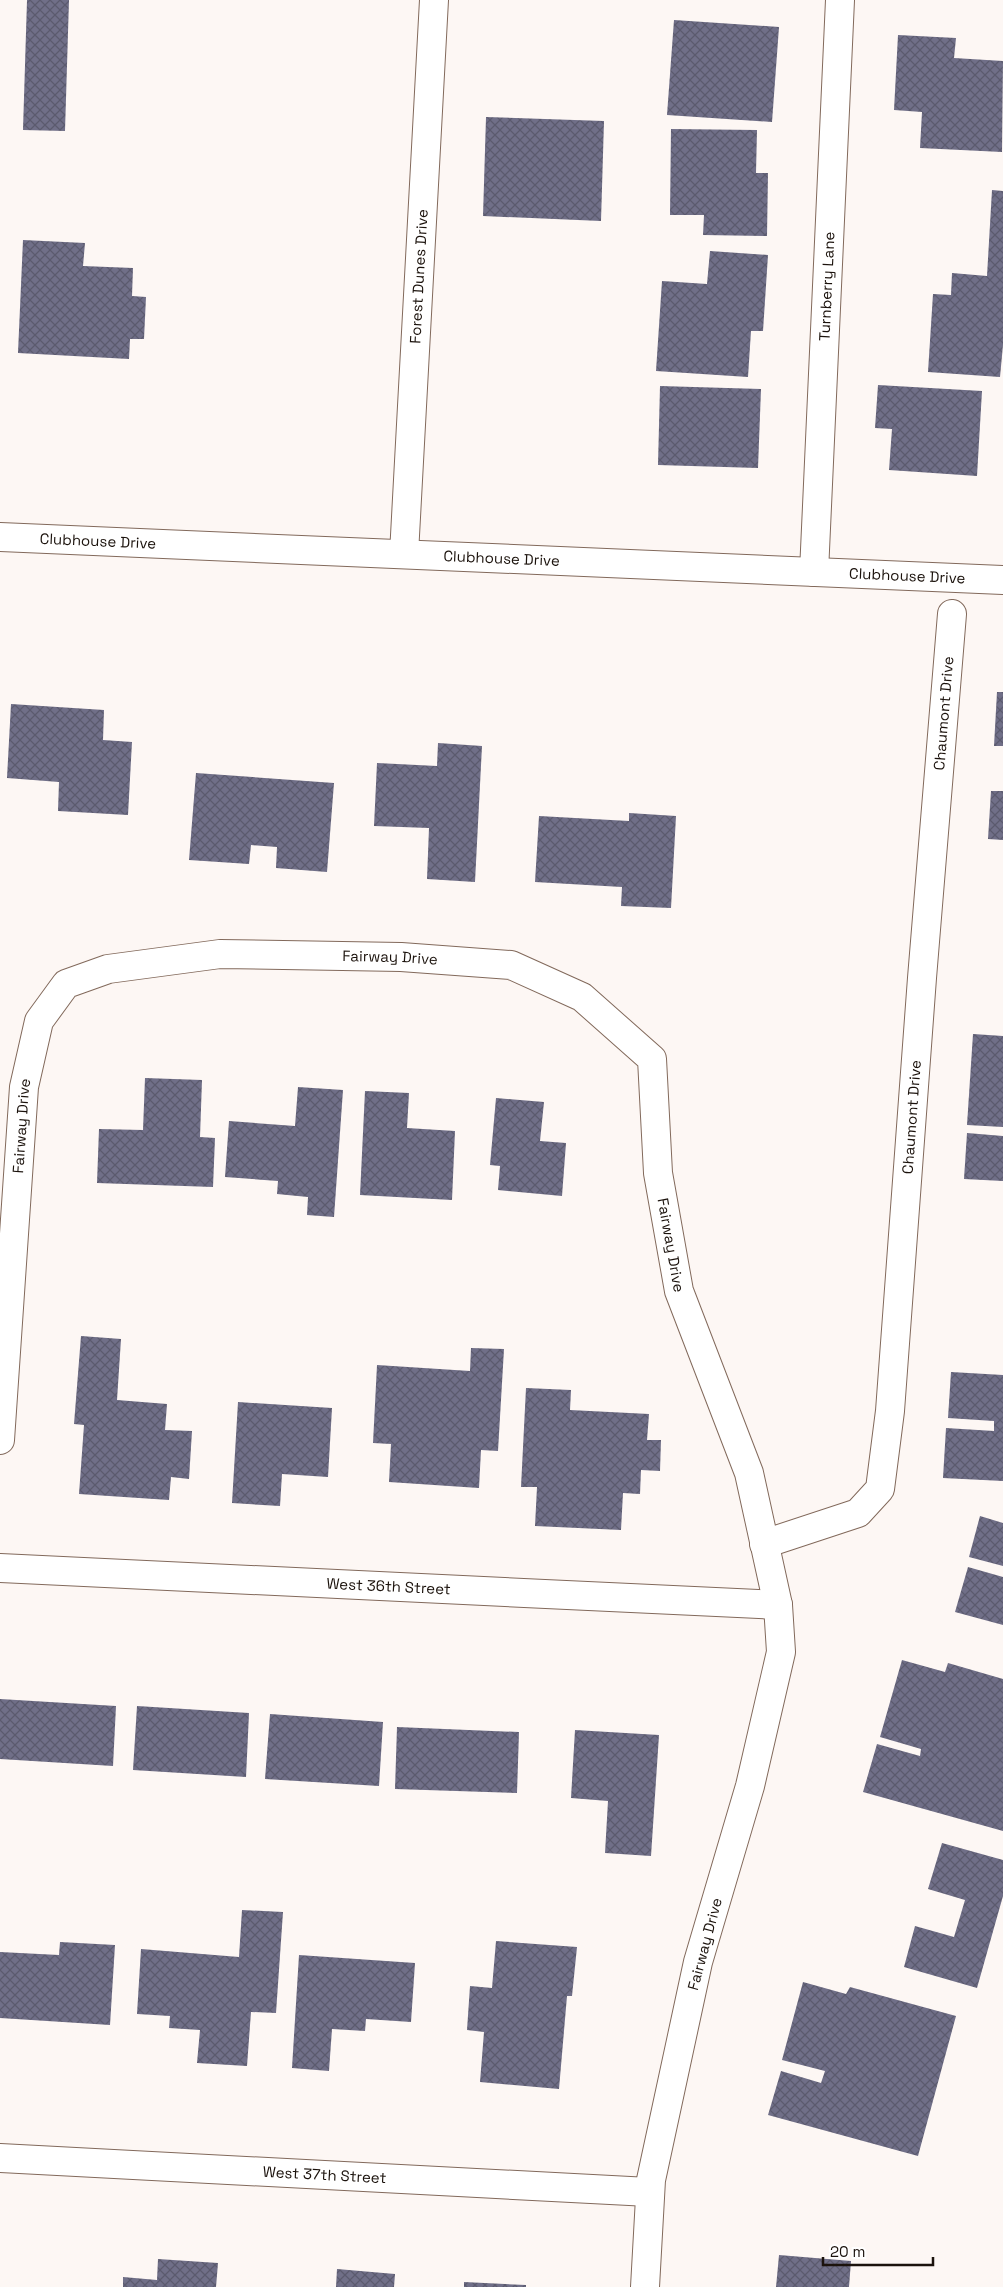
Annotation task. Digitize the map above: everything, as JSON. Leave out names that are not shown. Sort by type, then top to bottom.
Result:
[{"type":"street","name":"Forest Dunes Drive","points":[[404,554],[434,0]]},
{"type":"street","name":"Turnberry Lane","points":[[814,572],[840,0]]},
{"type":"street","name":"Clubhouse Drive","points":[[0,537],[1003,580]]},
{"type":"street","name":"Chaumont Drive","points":[[764,1544],[858,1513],[880,1489],[890,1411],[922,978],[952,614]]},
{"type":"street","name":"Fairway Drive","points":[[0,1440],[24,1088],[38,1021],[66,984],[108,969],[220,954],[400,957],[511,965],[582,997],[652,1059],[658,1173],[679,1291],[749,1473],[778,1606],[781,1652],[750,1786],[698,1962],[650,2192],[645,2287]]},
{"type":"street","name":"West 36th Street","points":[[0,1568],[778,1606]]},
{"type":"street","name":"West 37th Street","points":[[0,2158],[650,2192]]},
{"type":"building","points":[[27,0],[69,0],[65,131],[23,130]]},
{"type":"building","points":[[674,20],[779,27],[772,122],[667,115]]},
{"type":"building","points":[[898,35],[956,38],[954,58],[1003,61],[1002,152],[920,148],[922,112],[894,110]]},
{"type":"building","points":[[486,117],[604,121],[601,221],[483,216]]},
{"type":"building","points":[[671,129],[757,130],[756,173],[768,173],[767,236],[703,235],[704,215],[670,215]]},
{"type":"building","points":[[992,190],[1003,191],[1003,345],[1000,377],[928,372],[933,294],[951,295],[952,273],[987,276]]},
{"type":"building","points":[[23,240],[85,243],[83,266],[133,268],[132,296],[146,297],[144,339],[130,339],[129,359],[18,353]]},
{"type":"building","points":[[710,251],[768,255],[763,331],[751,331],[748,377],[656,371],[662,281],[707,284]]},
{"type":"building","points":[[878,385],[982,391],[977,476],[889,470],[892,429],[875,428]]},
{"type":"building","points":[[660,386],[761,389],[758,468],[658,465]]},
{"type":"building","points":[[997,692],[1003,692],[1003,746],[994,746]]},
{"type":"building","points":[[11,704],[104,710],[103,740],[132,742],[128,815],[58,811],[59,782],[7,778]]},
{"type":"building","points":[[438,743],[482,746],[475,882],[427,879],[429,828],[374,826],[377,763],[437,766]]},
{"type":"building","points":[[196,773],[334,783],[327,872],[276,868],[277,847],[251,845],[249,864],[189,860]]},
{"type":"building","points":[[991,791],[1003,791],[1003,840],[988,839]]},
{"type":"building","points":[[629,813],[676,816],[671,908],[621,906],[622,887],[535,882],[539,816],[629,821]]},
{"type":"building","points":[[973,1034],[1003,1036],[1003,1127],[967,1125]]},
{"type":"building","points":[[145,1078],[202,1080],[200,1137],[215,1138],[213,1187],[97,1183],[99,1129],[143,1130]]},
{"type":"building","points":[[298,1087],[343,1090],[334,1217],[307,1215],[308,1197],[277,1194],[278,1181],[225,1177],[229,1121],[295,1126]]},
{"type":"building","points":[[365,1091],[409,1093],[407,1128],[455,1131],[452,1200],[360,1195]]},
{"type":"building","points":[[496,1098],[544,1102],[540,1141],[566,1143],[562,1196],[498,1190],[500,1166],[490,1165]]},
{"type":"building","points":[[967,1133],[1003,1136],[1003,1181],[964,1179]]},
{"type":"building","points":[[81,1336],[121,1339],[117,1400],[167,1404],[165,1430],[192,1431],[189,1479],[171,1477],[169,1500],[79,1494],[84,1425],[74,1424]]},
{"type":"building","points":[[471,1348],[504,1349],[498,1451],[481,1450],[479,1488],[389,1482],[391,1444],[373,1443],[377,1365],[470,1371]]},
{"type":"building","points":[[951,1372],[1003,1375],[1003,1481],[943,1478],[946,1428],[994,1431],[994,1421],[948,1418]]},
{"type":"building","points":[[526,1388],[571,1390],[570,1410],[649,1414],[647,1440],[661,1440],[660,1471],[641,1470],[640,1494],[623,1493],[621,1530],[535,1526],[537,1487],[521,1487]]},
{"type":"building","points":[[238,1402],[332,1408],[328,1477],[282,1474],[280,1506],[232,1503]]},
{"type":"building","points":[[980,1516],[1003,1523],[1003,1566],[969,1557]]},
{"type":"building","points":[[968,1567],[1003,1577],[1003,1625],[955,1612]]},
{"type":"building","points":[[902,1660],[945,1672],[948,1663],[1003,1679],[1003,1831],[863,1792],[877,1744],[920,1756],[921,1749],[880,1737]]},
{"type":"building","points":[[0,1699],[116,1706],[113,1766],[0,1759]]},
{"type":"building","points":[[137,1706],[249,1713],[246,1777],[133,1770]]},
{"type":"building","points":[[270,1714],[383,1722],[379,1786],[265,1779]]},
{"type":"building","points":[[397,1727],[519,1732],[517,1793],[395,1789]]},
{"type":"building","points":[[575,1730],[659,1735],[651,1856],[605,1853],[608,1801],[571,1798]]},
{"type":"building","points":[[942,1843],[1003,1860],[1003,1896],[977,1988],[904,1967],[915,1926],[954,1937],[965,1900],[928,1889]]},
{"type":"building","points":[[242,1910],[283,1912],[276,2013],[251,2012],[247,2066],[197,2063],[200,2030],[169,2028],[170,2016],[137,2014],[141,1949],[239,1957]]},
{"type":"building","points":[[496,1941],[577,1947],[572,1996],[567,1996],[559,2089],[480,2082],[484,2032],[467,2030],[470,1986],[492,1988]]},
{"type":"building","points":[[60,1942],[115,1945],[110,2025],[0,2018],[0,1952],[59,1955]]},
{"type":"building","points":[[299,1955],[415,1963],[411,2022],[366,2019],[365,2031],[332,2029],[329,2071],[292,2068]]},
{"type":"building","points":[[803,1982],[846,1994],[850,1987],[956,2016],[918,2156],[768,2115],[781,2071],[821,2083],[825,2071],[782,2060]]},
{"type":"building","points":[[779,2255],[851,2261],[849,2287],[776,2287]]},
{"type":"building","points":[[158,2259],[218,2263],[216,2287],[123,2287],[123,2277],[157,2280]]},
{"type":"building","points":[[337,2269],[395,2274],[394,2287],[336,2287]]},
{"type":"building","points":[[464,2282],[526,2285],[526,2287],[464,2287]]}]
